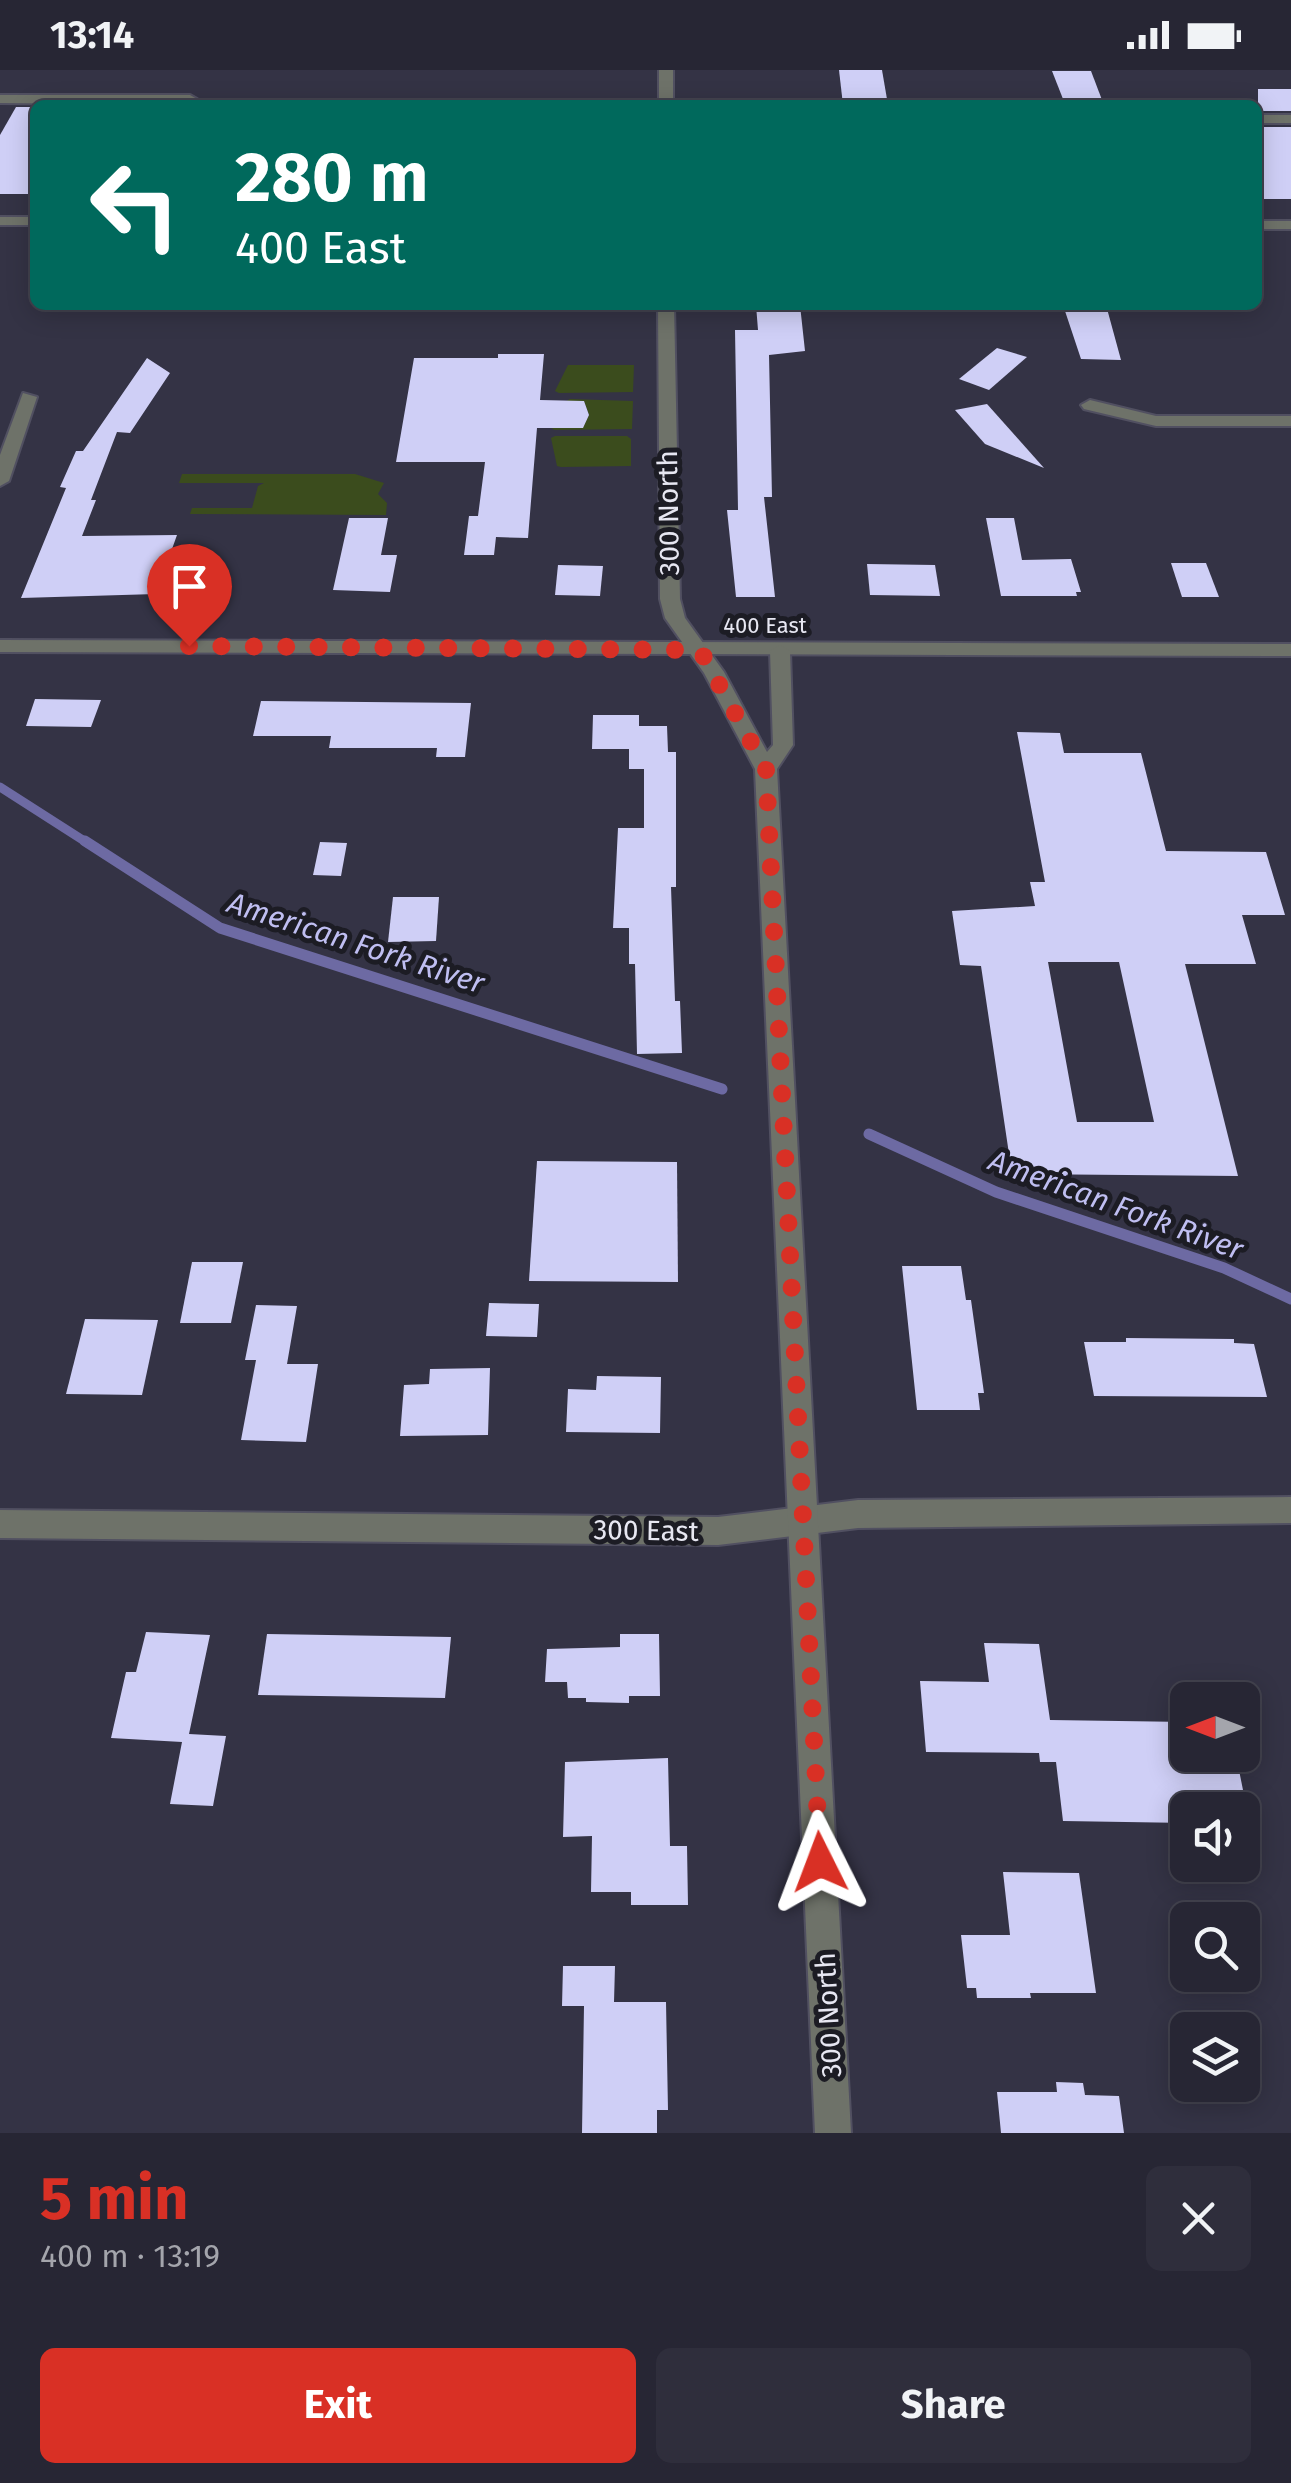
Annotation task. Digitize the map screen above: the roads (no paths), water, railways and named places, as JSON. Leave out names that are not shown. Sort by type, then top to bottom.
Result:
[{"type":"street","points":[[666,70],[666,100]]},
{"type":"street","points":[[0,99],[63,100]]},
{"type":"street","points":[[1262,119],[1291,119]]},
{"type":"street","points":[[0,221],[30,221]]},
{"type":"street","points":[[1262,225],[1291,225]]},
{"type":"street","name":"300 North","points":[[666,310],[668,579],[675,618],[700,650],[766,769],[833,2133]]},
{"type":"street","points":[[0,481],[29,397]]},
{"type":"street","points":[[1090,406],[1156,420],[1291,421]]},
{"type":"street","name":"400 East","points":[[0,646],[1291,650]]},
{"type":"street","points":[[766,769],[784,745],[780,651]]},
{"type":"street","name":"300 East","points":[[0,1524],[718,1530],[858,1514],[1291,1510]]},
{"type":"waterway","name":"American Fork River","points":[[0,787],[89,844]]},
{"type":"waterway","name":"American Fork River","points":[[85,841],[220,928],[722,1089]]},
{"type":"waterway","name":"American Fork River","points":[[869,1134],[996,1192],[1224,1268],[1291,1299]]}]
